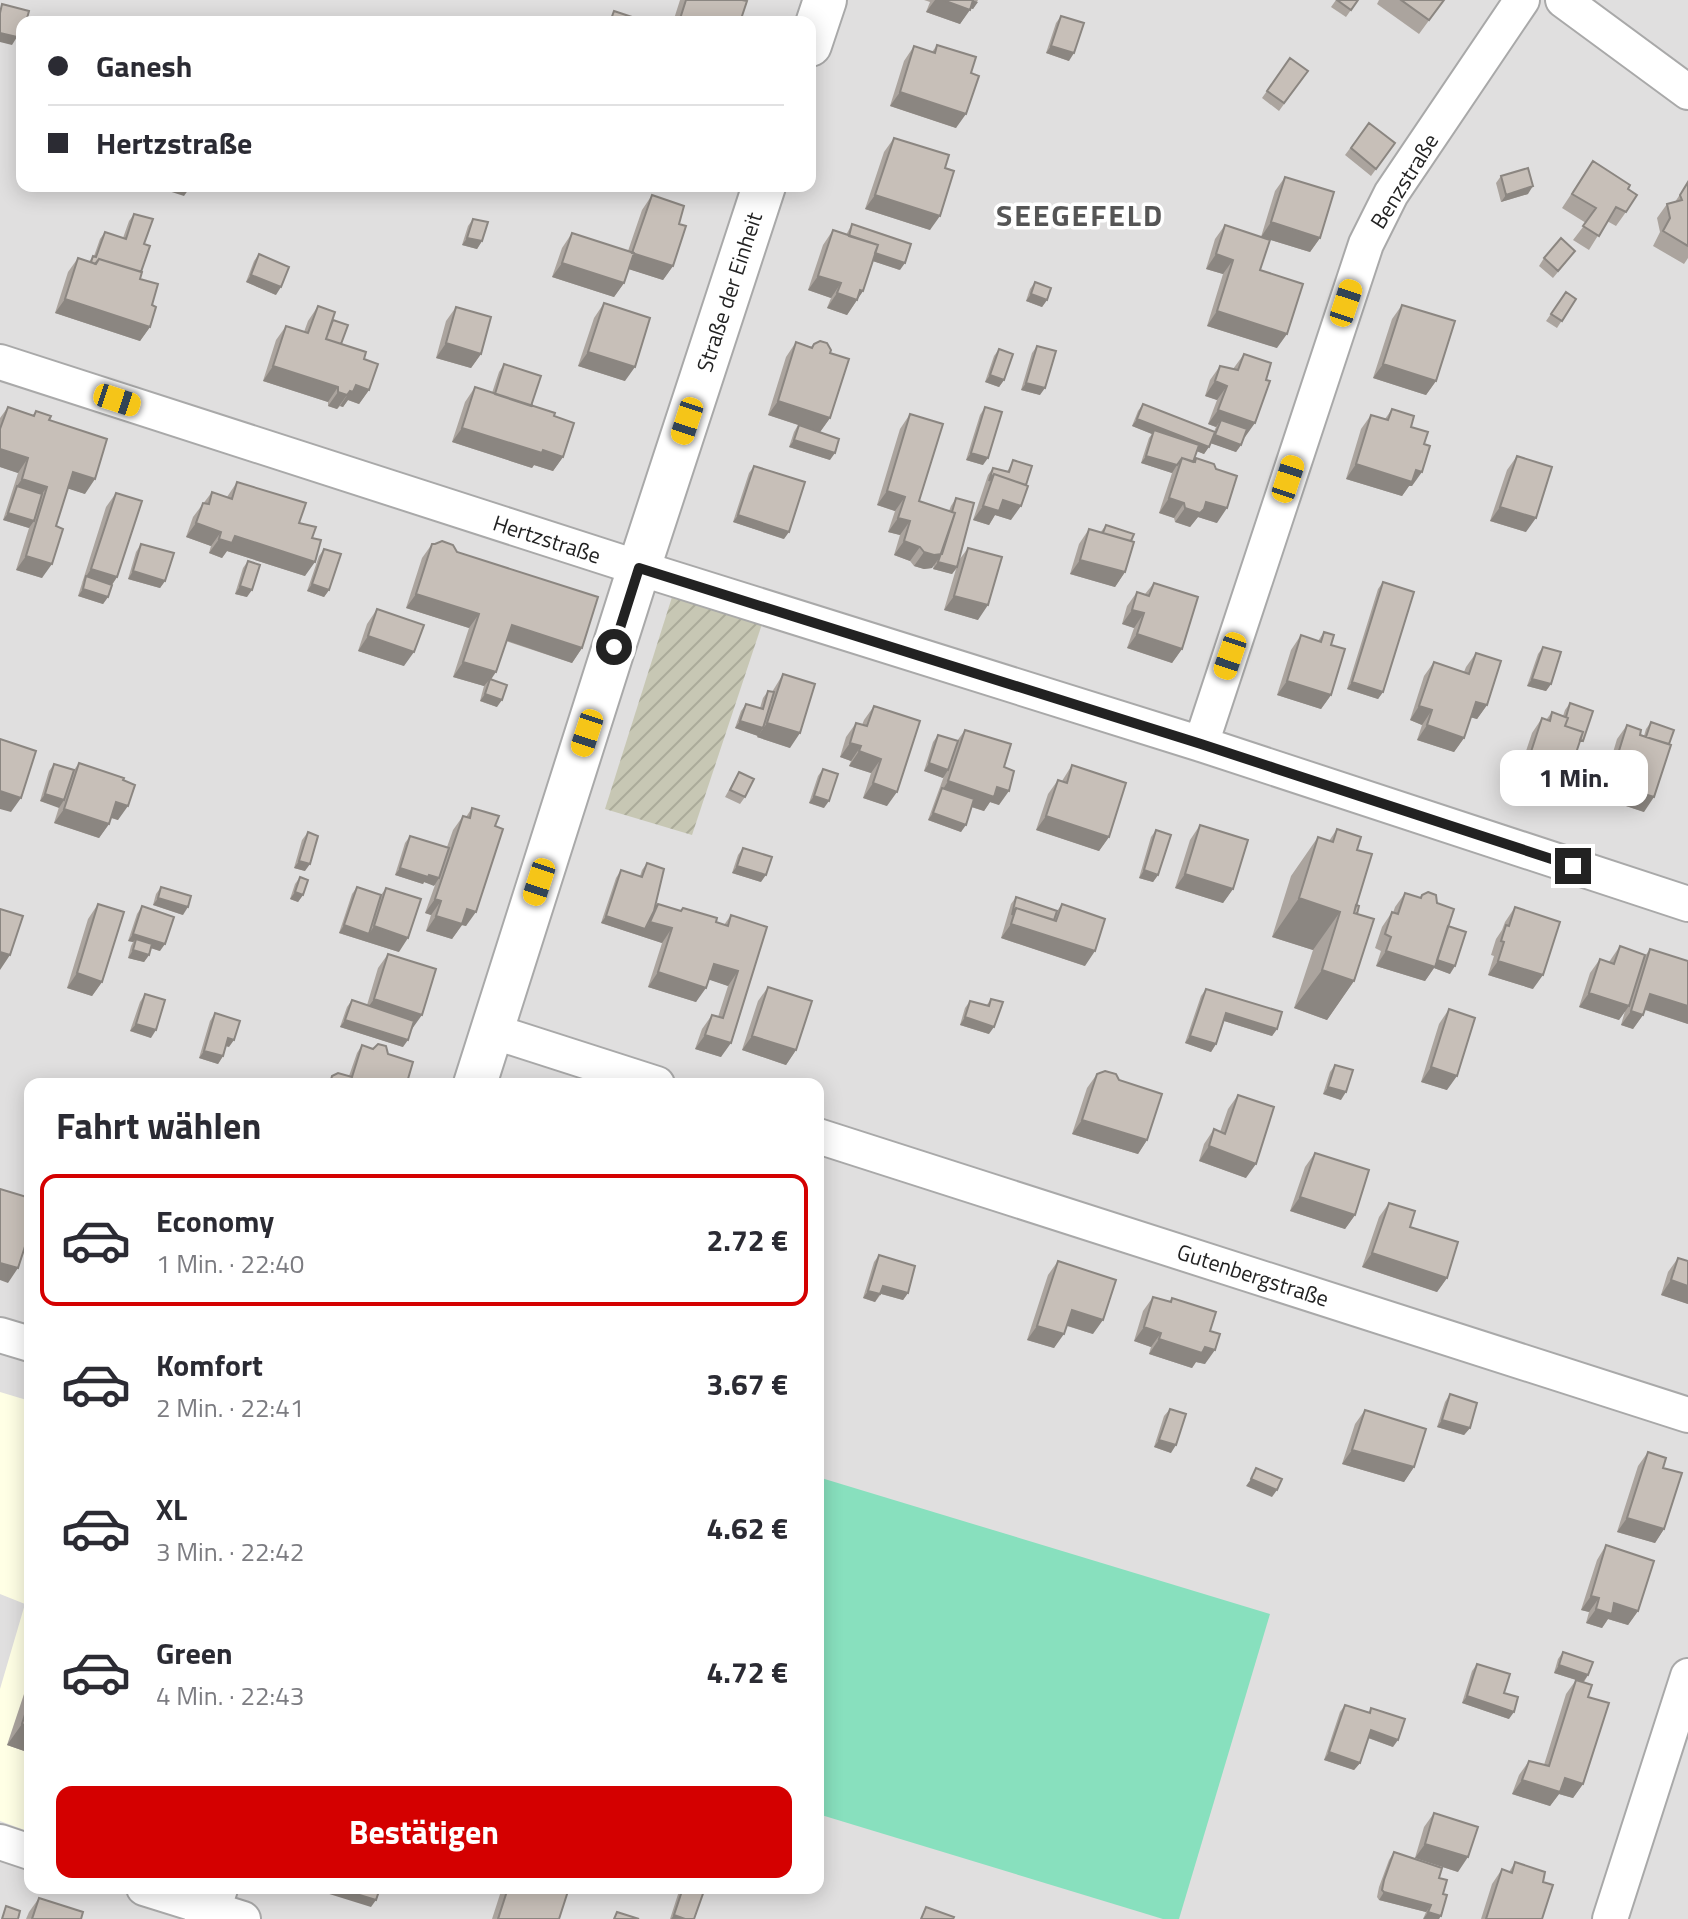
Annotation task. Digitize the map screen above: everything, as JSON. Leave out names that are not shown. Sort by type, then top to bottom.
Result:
[{"type":"street","points":[[816,27],[825,0]]},
{"type":"street","name":"Benzstraße","points":[[1201,744],[1366,244],[1391,194],[1522,0]]},
{"type":"street","points":[[1563,0],[1683,77]]},
{"type":"street","name":"Straße der Einheit","points":[[477,1078],[762,192]]},
{"type":"street","name":"Hertzstraße","points":[[0,362],[639,568],[1201,744],[1688,904]]},
{"type":"street","points":[[492,1031],[638,1078]]},
{"type":"street","name":"Gutenbergstraße","points":[[824,1138],[1688,1415]]},
{"type":"street","points":[[0,1335],[24,1342]]},
{"type":"street","points":[[1610,1919],[1688,1676]]},
{"type":"street","points":[[0,1842],[24,1850]]},
{"type":"street","points":[[165,1894],[219,1909]]},
{"type":"shaded area","points":[[0,0],[1688,0],[1688,1919],[0,1919]]},
{"type":"shaded area","points":[[672,597],[762,624],[692,835],[605,809]]},
{"type":"shaded area","points":[[0,1392],[24,1399],[24,1604],[0,1594]]},
{"type":"shaded area","points":[[24,1607],[24,1830],[0,1821],[0,1689]]},
{"type":"green space","points":[[824,1479],[1270,1614],[1179,1919],[1163,1919],[824,1816]]},
{"type":"building","points":[[686,0],[747,1],[742,16],[681,16]]},
{"type":"building","points":[[943,0],[973,0],[970,10]]},
{"type":"building","points":[[1337,0],[1358,0],[1351,10]]},
{"type":"building","points":[[1401,0],[1444,0],[1429,20]]},
{"type":"building","points":[[2,4],[29,11],[28,16],[16,16],[16,37],[0,33]]},
{"type":"building","points":[[614,11],[629,16],[612,16]]},
{"type":"building","points":[[1061,16],[1084,23],[1074,53],[1051,46]]},
{"type":"building","points":[[937,45],[976,57],[971,73],[979,76],[966,114],[900,92],[914,46],[935,53]]},
{"type":"building","points":[[1290,58],[1308,71],[1284,103],[1267,91]]},
{"type":"building","points":[[1369,123],[1395,143],[1376,169],[1351,148]]},
{"type":"building","points":[[894,138],[949,155],[945,168],[954,171],[940,216],[875,195]]},
{"type":"building","points":[[1593,161],[1630,185],[1628,189],[1637,195],[1626,212],[1616,207],[1599,236],[1583,226],[1596,208],[1572,194]]},
{"type":"building","points":[[1528,168],[1533,186],[1506,195],[1501,176]]},
{"type":"building","points":[[1285,177],[1334,192],[1320,238],[1271,222]]},
{"type":"building","points":[[1688,182],[1688,246],[1663,231],[1670,218],[1667,204],[1682,200],[1680,195]]},
{"type":"building","points":[[652,195],[684,206],[679,224],[686,226],[673,266],[632,253]]},
{"type":"building","points":[[134,214],[153,219],[144,244],[150,246],[141,272],[99,259],[95,264],[91,262],[93,256],[96,257],[105,232],[126,239]]},
{"type":"building","points":[[473,219],[488,222],[482,241],[467,238]]},
{"type":"building","points":[[852,224],[911,244],[905,263],[875,253],[878,245],[849,236]]},
{"type":"building","points":[[1225,225],[1270,240],[1260,270],[1303,284],[1287,334],[1217,311],[1233,260],[1216,254]]},
{"type":"building","points":[[833,230],[878,245],[857,300],[837,293],[841,283],[818,276]]},
{"type":"building","points":[[572,233],[634,253],[624,283],[562,263]]},
{"type":"building","points":[[1561,238],[1575,251],[1558,271],[1544,258]]},
{"type":"building","points":[[259,254],[289,267],[281,287],[251,275]]},
{"type":"building","points":[[78,258],[96,264],[99,259],[142,272],[140,279],[158,284],[150,327],[65,299]]},
{"type":"building","points":[[1035,282],[1051,288],[1047,300],[1031,294]]},
{"type":"building","points":[[1566,292],[1576,299],[1562,321],[1551,314]]},
{"type":"building","points":[[604,303],[650,318],[635,367],[588,352]]},
{"type":"building","points":[[1402,305],[1455,321],[1436,381],[1383,364]]},
{"type":"building","points":[[318,306],[335,312],[326,339],[366,352],[364,359],[378,364],[369,390],[356,385],[353,392],[347,395],[338,392],[338,387],[273,366],[286,326],[308,333]]},
{"type":"building","points":[[456,307],[491,317],[481,354],[446,343]]},
{"type":"building","points":[[333,320],[348,325],[341,344],[326,339]]},
{"type":"building","points":[[820,341],[827,343],[830,353],[849,359],[830,418],[778,401],[796,342],[812,348]]},
{"type":"building","points":[[1037,346],[1056,351],[1045,388],[1026,383]]},
{"type":"building","points":[[999,349],[1013,354],[1004,380],[990,375]]},
{"type":"building","points":[[1244,354],[1271,363],[1266,380],[1270,381],[1255,423],[1218,410],[1227,386],[1215,381],[1220,366],[1238,370]]},
{"type":"building","points":[[504,364],[541,376],[531,406],[495,394]]},
{"type":"building","points":[[475,387],[555,413],[554,416],[574,423],[563,457],[462,428]]},
{"type":"building","points":[[1143,404],[1215,432],[1209,447],[1137,419]]},
{"type":"building","points":[[8,407],[34,416],[36,411],[51,416],[49,420],[107,439],[95,479],[73,472],[56,526],[63,529],[52,564],[26,556],[47,487],[22,479],[28,458],[0,449],[0,429]]},
{"type":"building","points":[[985,407],[1002,412],[988,458],[971,453]]},
{"type":"building","points":[[1392,409],[1414,416],[1411,427],[1428,432],[1424,444],[1430,446],[1422,472],[1416,470],[1412,482],[1356,464],[1371,415],[1388,420]]},
{"type":"building","points":[[910,414],[943,424],[919,501],[955,513],[942,554],[924,552],[920,547],[904,541],[910,521],[898,518],[905,497],[887,491]]},
{"type":"building","points":[[1221,420],[1247,429],[1241,445],[1215,435]]},
{"type":"building","points":[[799,425],[839,439],[835,453],[794,440]]},
{"type":"building","points":[[1154,430],[1199,445],[1193,462],[1182,458],[1177,465],[1146,456]]},
{"type":"building","points":[[1517,456],[1552,467],[1536,518],[1500,507]]},
{"type":"building","points":[[1182,458],[1195,462],[1196,458],[1237,476],[1227,508],[1206,502],[1200,513],[1169,498]]},
{"type":"building","points":[[1013,460],[1032,466],[1026,485],[994,474],[989,481],[993,468],[1009,472]]},
{"type":"building","points":[[754,466],[805,482],[789,532],[738,515]]},
{"type":"building","points":[[994,474],[1028,486],[1021,506],[1003,500],[999,511],[983,506]]},
{"type":"building","points":[[237,482],[306,503],[299,523],[316,527],[312,538],[321,540],[315,562],[235,536],[232,543],[219,539],[221,532],[196,523],[203,503],[209,504],[212,492],[232,499]]},
{"type":"building","points":[[17,486],[42,494],[34,521],[8,513]]},
{"type":"building","points":[[116,493],[142,501],[117,577],[91,569]]},
{"type":"building","points":[[956,498],[974,503],[957,567],[938,562],[955,513],[952,512]]},
{"type":"building","points":[[1106,525],[1134,534],[1131,541],[1103,533]]},
{"type":"building","points":[[1089,529],[1134,542],[1125,572],[1080,560]]},
{"type":"building","points":[[442,541],[453,545],[457,552],[598,597],[582,648],[512,625],[496,672],[463,662],[479,614],[416,594],[432,544]]},
{"type":"building","points":[[141,544],[174,553],[165,581],[133,571]]},
{"type":"building","points":[[968,548],[1002,557],[988,605],[954,596]]},
{"type":"building","points":[[324,549],[341,554],[329,590],[312,584]]},
{"type":"building","points":[[248,561],[260,565],[252,590],[240,586]]},
{"type":"building","points":[[86,576],[112,585],[108,597],[83,589]]},
{"type":"building","points":[[1383,582],[1414,592],[1383,692],[1352,682]]},
{"type":"building","points":[[1154,583],[1198,597],[1182,649],[1137,634],[1144,613],[1132,610],[1137,592],[1149,596]]},
{"type":"building","points":[[377,609],[424,625],[414,652],[368,636]]},
{"type":"building","points":[[1324,632],[1334,635],[1331,645],[1345,649],[1331,695],[1287,681],[1301,635],[1321,642]]},
{"type":"building","points":[[1543,647],[1561,652],[1551,684],[1532,679]]},
{"type":"building","points":[[1476,653],[1501,661],[1487,705],[1476,702],[1464,738],[1427,725],[1432,710],[1419,706],[1434,662],[1469,674]]},
{"type":"building","points":[[783,674],[815,684],[800,733],[767,723]]},
{"type":"building","points":[[490,679],[507,685],[502,700],[485,694]]},
{"type":"building","points":[[768,691],[774,692],[763,728],[740,721],[746,704],[763,709]]},
{"type":"building","points":[[1570,703],[1593,711],[1583,741],[1580,740],[1583,732],[1565,726]]},
{"type":"building","points":[[874,706],[920,721],[897,792],[873,783],[881,759],[859,751],[861,746],[850,743],[856,723],[867,726]]},
{"type":"building","points":[[1552,712],[1568,718],[1565,726],[1583,732],[1570,771],[1529,758],[1542,718],[1550,721]]},
{"type":"building","points":[[1651,722],[1674,730],[1669,744],[1646,737]]},
{"type":"building","points":[[1627,725],[1641,730],[1640,735],[1671,745],[1654,797],[1615,785],[1624,757],[1618,754]]},
{"type":"building","points":[[965,730],[1011,744],[1004,767],[1014,771],[1009,791],[997,787],[994,797],[948,781]]},
{"type":"building","points":[[938,735],[958,741],[948,770],[929,763]]},
{"type":"building","points":[[0,739],[36,751],[21,798],[0,791]]},
{"type":"building","points":[[79,763],[124,778],[135,785],[128,806],[116,802],[109,824],[64,809]]},
{"type":"building","points":[[54,764],[74,770],[64,800],[45,794]]},
{"type":"building","points":[[1072,765],[1126,783],[1109,837],[1046,816],[1058,780],[1067,783]]},
{"type":"building","points":[[823,769],[838,774],[829,801],[814,796]]},
{"type":"building","points":[[739,772],[754,779],[745,797],[730,790]]},
{"type":"building","points":[[942,788],[974,799],[966,825],[933,813]]},
{"type":"building","points":[[472,808],[499,816],[495,826],[503,829],[476,912],[467,909],[462,924],[436,916],[441,901],[435,899],[463,816],[470,818]]},
{"type":"building","points":[[1200,825],[1248,840],[1233,889],[1185,874]]},
{"type":"building","points":[[1337,829],[1361,837],[1357,850],[1372,854],[1354,913],[1374,919],[1354,981],[1322,970],[1340,912],[1299,898],[1318,837],[1333,842]]},
{"type":"building","points":[[1156,830],[1171,835],[1158,875],[1144,870]]},
{"type":"building","points":[[308,832],[318,836],[310,864],[299,861]]},
{"type":"building","points":[[410,836],[449,848],[439,878],[400,868]]},
{"type":"building","points":[[743,848],[772,857],[766,875],[737,866]]},
{"type":"building","points":[[647,863],[664,869],[654,911],[645,929],[606,916],[621,870],[642,877]]},
{"type":"building","points":[[300,877],[308,880],[303,895],[295,892]]},
{"type":"building","points":[[161,887],[191,896],[188,907],[158,898]]},
{"type":"building","points":[[357,887],[381,895],[369,934],[344,925]]},
{"type":"building","points":[[386,888],[421,899],[408,938],[374,926]]},
{"type":"building","points":[[1428,892],[1436,895],[1437,903],[1454,909],[1435,967],[1386,951],[1391,937],[1385,934],[1392,912],[1398,914],[1405,893],[1421,898]]},
{"type":"building","points":[[1016,897],[1057,911],[1054,920],[1016,908],[1012,915]]},
{"type":"building","points":[[98,904],[124,912],[102,982],[77,973]]},
{"type":"building","points":[[658,904],[717,918],[716,922],[728,926],[731,915],[767,927],[731,1043],[705,1035],[712,1015],[723,1018],[738,971],[714,964],[706,988],[658,972],[672,928],[650,922]]},
{"type":"building","points":[[1062,904],[1105,919],[1095,951],[1011,924],[1016,908],[1056,921]]},
{"type":"building","points":[[142,906],[174,917],[165,944],[133,934]]},
{"type":"building","points":[[1515,907],[1560,922],[1543,975],[1498,961],[1506,925],[1509,926]]},
{"type":"building","points":[[0,909],[23,916],[10,955],[0,952]]},
{"type":"building","points":[[1448,926],[1466,932],[1455,966],[1437,960]]},
{"type":"building","points":[[136,939],[152,944],[149,955],[133,950]]},
{"type":"building","points":[[1620,946],[1645,955],[1629,1006],[1589,993],[1600,959],[1614,964]]},
{"type":"building","points":[[1650,949],[1688,961],[1688,1006],[1650,994],[1643,1015],[1631,1011]]},
{"type":"building","points":[[388,954],[436,969],[422,1015],[374,999]]},
{"type":"building","points":[[768,987],[812,1001],[796,1050],[752,1036]]},
{"type":"building","points":[[1206,989],[1282,1012],[1277,1029],[1226,1013],[1216,1044],[1190,1036]]},
{"type":"building","points":[[145,994],[165,1000],[156,1030],[136,1024]]},
{"type":"building","points":[[991,999],[1003,1002],[994,1027],[965,1017],[970,1001],[989,1006]]},
{"type":"building","points":[[352,1000],[414,1021],[408,1040],[345,1020]]},
{"type":"building","points":[[1449,1009],[1475,1018],[1457,1076],[1431,1067]]},
{"type":"building","points":[[215,1013],[240,1021],[234,1040],[228,1038],[223,1056],[204,1051]]},
{"type":"building","points":[[378,1044],[386,1046],[388,1054],[413,1062],[408,1078],[332,1078],[338,1073],[352,1077],[362,1045],[373,1049]]},
{"type":"building","points":[[1335,1065],[1353,1070],[1346,1092],[1328,1087]]},
{"type":"building","points":[[1105,1071],[1116,1074],[1119,1080],[1162,1094],[1147,1140],[1082,1120],[1097,1074]]},
{"type":"building","points":[[1238,1095],[1274,1107],[1256,1164],[1209,1146],[1214,1129],[1225,1134]]},
{"type":"building","points":[[1315,1153],[1369,1170],[1355,1215],[1300,1197]]},
{"type":"building","points":[[0,1189],[24,1196],[24,1250],[18,1268],[0,1263]]},
{"type":"building","points":[[1389,1203],[1415,1211],[1410,1227],[1458,1242],[1447,1278],[1372,1253]]},
{"type":"building","points":[[879,1255],[915,1266],[908,1293],[883,1286],[880,1294],[868,1291]]},
{"type":"building","points":[[1678,1258],[1688,1261],[1688,1286],[1671,1280]]},
{"type":"building","points":[[1058,1261],[1116,1280],[1103,1320],[1072,1310],[1064,1334],[1037,1326]]},
{"type":"building","points":[[1153,1297],[1171,1302],[1172,1298],[1216,1312],[1210,1331],[1220,1334],[1215,1350],[1205,1347],[1202,1353],[1159,1339],[1161,1333],[1144,1327]]},
{"type":"building","points":[[1450,1394],[1477,1403],[1470,1428],[1442,1420]]},
{"type":"building","points":[[1170,1409],[1186,1414],[1176,1445],[1159,1440]]},
{"type":"building","points":[[1365,1410],[1426,1429],[1414,1467],[1352,1450]]},
{"type":"building","points":[[1648,1452],[1666,1458],[1663,1468],[1682,1473],[1664,1529],[1627,1518]]},
{"type":"building","points":[[1256,1468],[1282,1479],[1277,1490],[1251,1479]]},
{"type":"building","points":[[1606,1545],[1654,1561],[1638,1611],[1614,1603],[1612,1614],[1596,1609],[1599,1598],[1591,1596]]},
{"type":"building","points":[[1563,1652],[1593,1662],[1588,1675],[1559,1665]]},
{"type":"building","points":[[1477,1664],[1510,1674],[1504,1693],[1518,1697],[1514,1712],[1467,1696]]},
{"type":"building","points":[[1576,1680],[1592,1685],[1588,1697],[1609,1703],[1583,1784],[1565,1778],[1560,1792],[1522,1780],[1529,1761],[1549,1766]]},
{"type":"building","points":[[1345,1705],[1370,1713],[1371,1708],[1405,1719],[1398,1740],[1371,1730],[1360,1763],[1329,1752]]},
{"type":"building","points":[[1434,1813],[1478,1827],[1468,1857],[1425,1844]]},
{"type":"building","points":[[1394,1852],[1442,1868],[1439,1878],[1447,1880],[1443,1894],[1447,1895],[1441,1916],[1428,1912],[1431,1905],[1382,1890]]},
{"type":"building","points":[[1515,1862],[1545,1872],[1543,1882],[1553,1885],[1542,1919],[1486,1919],[1502,1869],[1512,1873]]},
{"type":"building","points":[[356,1894],[378,1894],[376,1900]]},
{"type":"building","points":[[506,1894],[567,1894],[559,1919],[498,1919]]},
{"type":"building","points":[[681,1894],[703,1894],[694,1919],[674,1915]]},
{"type":"building","points":[[39,1898],[83,1912],[81,1919],[32,1919]]},
{"type":"building","points":[[6,1906],[20,1911],[18,1919],[2,1919]]},
{"type":"building","points":[[926,1907],[954,1917],[921,1919]]},
{"type":"building","points":[[617,1912],[639,1919],[614,1919]]},
{"type":"district","name":"SEEGEFELD","points":[[1080,216]]},
{"type":"route","points":[[614,647],[639,568],[1201,744],[1573,866]]}]
